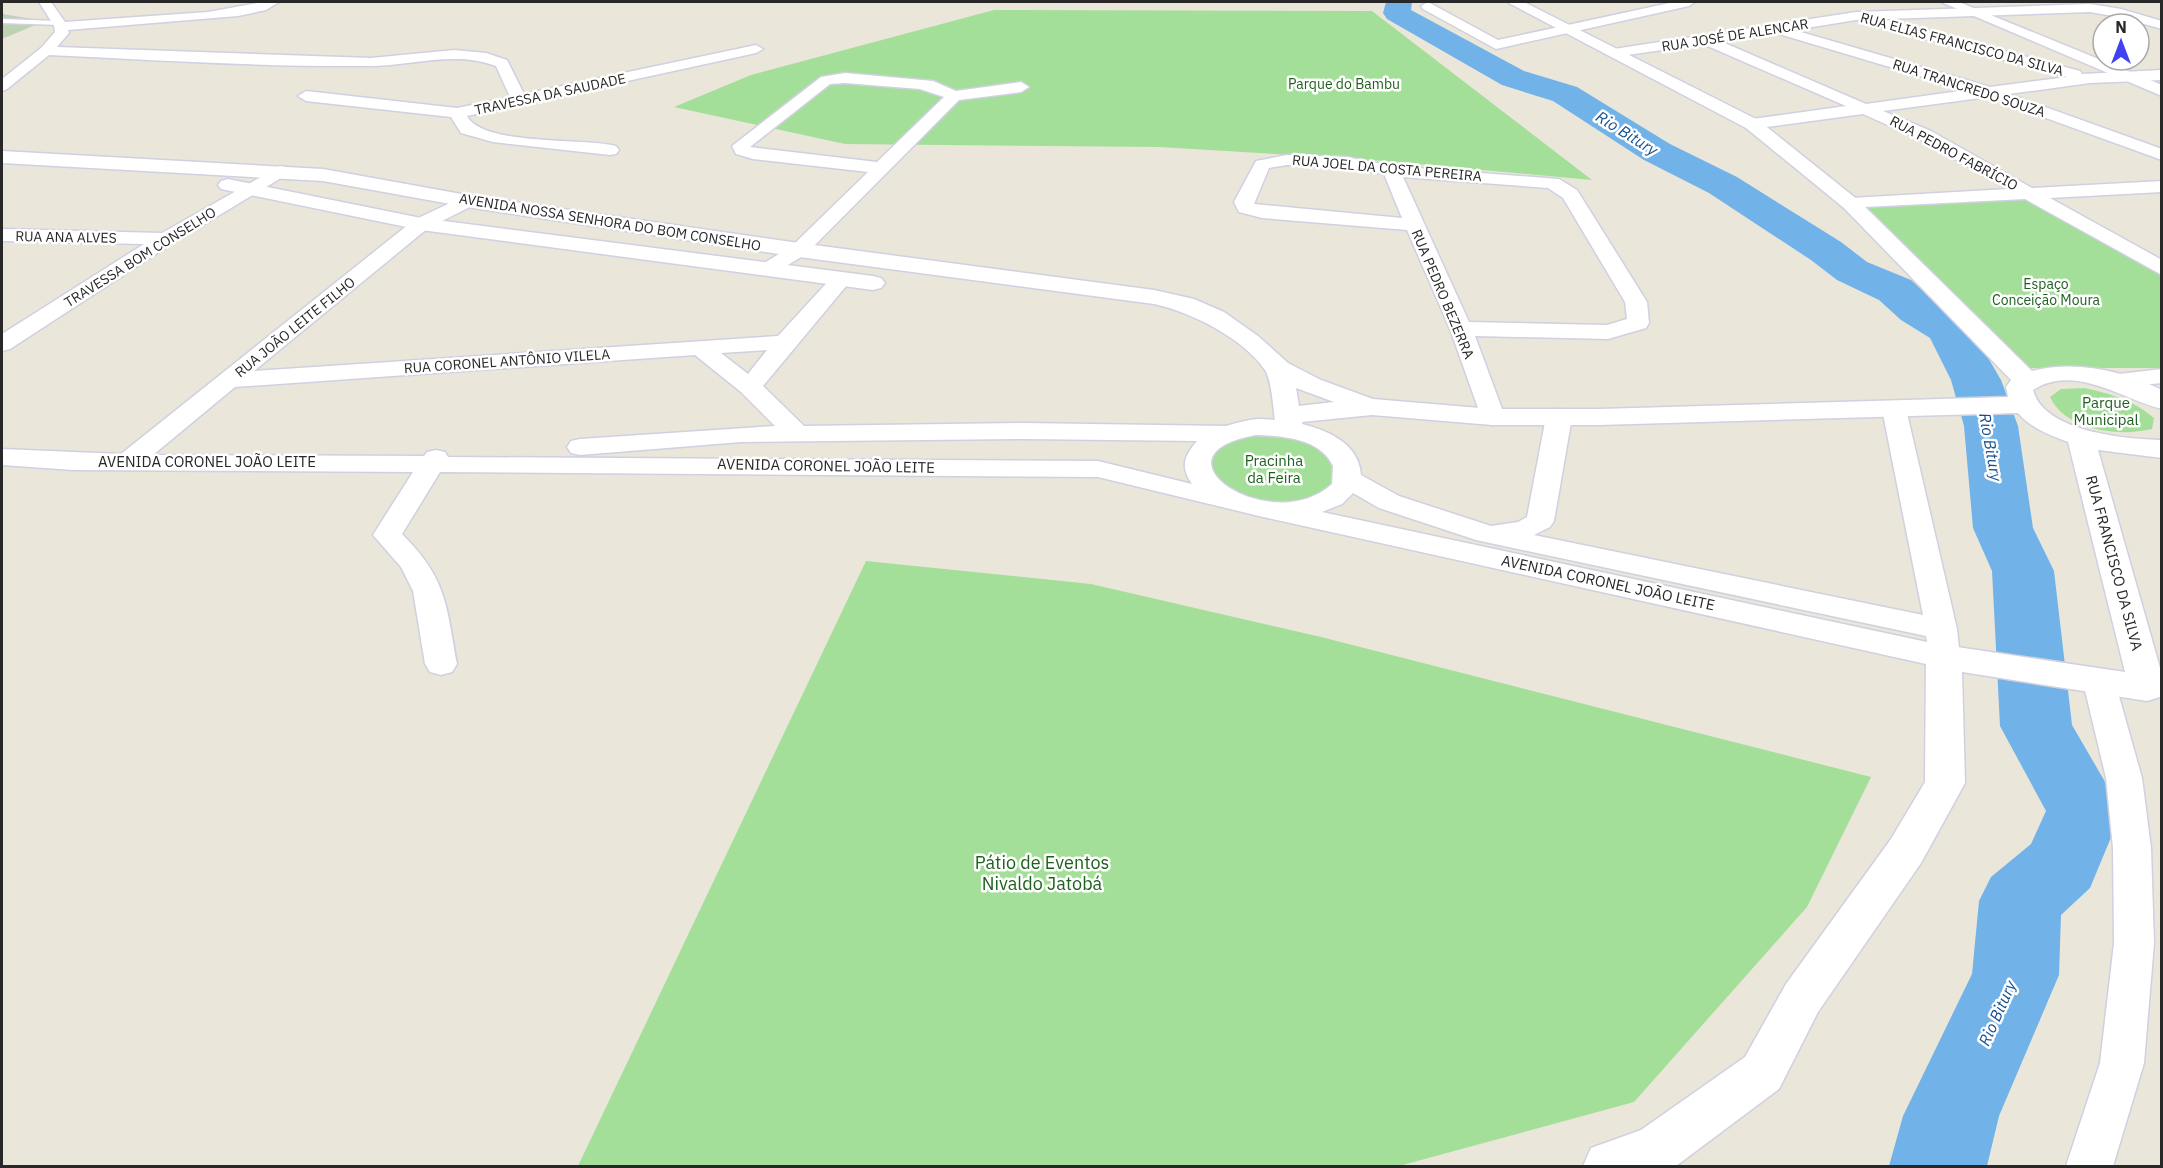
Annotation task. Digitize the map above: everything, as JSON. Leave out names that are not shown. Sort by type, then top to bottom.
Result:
[{"type":"street","points":[[2,86],[46,51],[62,33],[60,25],[45,2]]},
{"type":"street","points":[[60,25],[243,11],[267,6],[273,2]]},
{"type":"street","points":[[1514,2],[1752,124],[1851,204],[2017,397],[2057,428],[2081,438],[2111,446],[2141,450],[2162,449]]},
{"type":"street","points":[[1428,6],[1496,45],[1563,28],[1689,2]]},
{"type":"street","points":[[1948,2],[2162,91]]},
{"type":"street","name":"RUA ELIAS FRANCISCO DA SILVA","points":[[1822,7],[2090,78]]},
{"type":"street","points":[[1856,16],[2073,7],[2105,9],[2162,25]]},
{"type":"street","points":[[127,21],[139,8]]},
{"type":"street","name":"RUA JOSÉ DE ALENCAR","points":[[1614,53],[1856,16]]},
{"type":"street","name":"RUA TRANCREDO SOUZA","points":[[1775,29],[1987,92],[2162,155]]},
{"type":"street","name":"RUA PEDRO FABRÍCIO","points":[[1704,39],[1924,135],[2162,269]]},
{"type":"street","name":"TRAVESSA DA SAUDADE","points":[[306,96],[458,113],[756,49]]},
{"type":"street","points":[[46,51],[374,62],[444,55],[493,58],[502,63],[520,101]]},
{"type":"street","points":[[331,99],[377,69],[374,62]]},
{"type":"street","points":[[1752,124],[2090,78],[2162,75]]},
{"type":"street","points":[[882,168],[753,154],[742,150],[741,146],[826,80],[844,78],[920,84],[933,86],[954,96],[1021,87]]},
{"type":"street","points":[[766,270],[799,250],[954,96]]},
{"type":"street","points":[[458,113],[467,129],[478,134],[514,141],[610,150]]},
{"type":"street","name":"AVENIDA NOSSA SENHORA DO BOM CONSELHO","points":[[2,157],[322,175],[467,201],[799,250],[1154,297],[1186,304],[1215,317],[1249,341],[1279,369]]},
{"type":"street","name":"RUA JOEL DA COSTA PEREIRA","points":[[1413,225],[1262,212],[1246,207],[1242,202],[1262,165],[1270,160],[1365,165],[1391,171],[1534,180],[1564,188],[1636,302],[1638,316],[1638,323],[1632,327],[1608,332],[1461,329]]},
{"type":"street","name":"TRAVESSA BOM CONSELHO","points":[[2,344],[166,239],[280,171]]},
{"type":"street","name":"RUA PEDRO BEZERRA","points":[[1391,171],[1461,329],[1492,417]]},
{"type":"street","name":"AVENIDA NOSSA SENHORA DO BOM CONSELHO","points":[[2,174],[197,182],[251,189],[421,224],[898,286]]},
{"type":"street","points":[[1851,204],[2162,186]]},
{"type":"street","name":"RUA JOÃO LEITE FILHO","points":[[128,462],[421,224],[467,201]]},
{"type":"street","name":"RUA ANA ALVES","points":[[2,235],[166,239]]},
{"type":"street","points":[[2,252],[32,236]]},
{"type":"street","points":[[750,387],[784,342],[841,279]]},
{"type":"street","points":[[1085,309],[1179,319],[1215,317]]},
{"type":"street","name":"RUA CORONEL ANTÔNIO VILELA","points":[[230,380],[784,342]]},
{"type":"street","points":[[700,348],[750,387],[797,433]]},
{"type":"street","points":[[1279,369],[1312,386],[1372,407],[1492,417],[1907,409],[2017,397],[2040,375],[2061,374],[2110,381],[2160,393]]},
{"type":"street","points":[[1279,369],[1289,422],[1332,447],[1345,462],[1348,479],[1342,490],[1330,499],[1294,510],[1273,510],[1234,502],[1212,490],[1199,474],[1197,458],[1207,444],[1225,434],[1256,427],[1289,422],[1372,407]]},
{"type":"street","points":[[1609,1167],[1655,1151],[1762,1073],[1802,998],[1906,851],[1945,783],[1942,643],[1907,409]]},
{"type":"street","points":[[1486,534],[1511,532],[1540,521],[1559,417]]},
{"type":"street","name":"AVENIDA CORONEL JOÃO LEITE","points":[[428,461],[741,434],[1025,431],[1225,434]]},
{"type":"street","points":[[1098,469],[1132,457],[1142,447],[1143,433]]},
{"type":"street","name":"RUA FRANCISCO DA SILVA","points":[[2081,438],[2154,690]]},
{"type":"street","name":"AVENIDA CORONEL JOÃO LEITE","points":[[2,457],[73,462],[428,461],[1098,469],[1234,502]]},
{"type":"street","points":[[428,461],[387,536],[414,563],[428,591],[441,664]]},
{"type":"street","name":"AVENIDA CORONEL JOÃO LEITE","points":[[1348,479],[1389,502],[1486,534],[1942,643]]},
{"type":"street","name":"AVENIDA CORONEL JOÃO LEITE","points":[[1273,510],[1942,643]]},
{"type":"street","points":[[1942,643],[1990,665],[2154,690]]},
{"type":"street","points":[[2086,680],[2124,778],[2132,848],[2134,943],[2122,1063],[2089,1167]]},
{"type":"lane","points":[[2,21],[60,25]]},
{"type":"green space","name":"Parque do Bambu","points":[[994,10],[1372,11],[1592,180],[1360,159],[1159,147],[845,144],[674,107],[751,75]]},
{"type":"green space","points":[[2,14],[45,21],[2,39]]},
{"type":"green space","name":"Espaço Conceição Moura","points":[[2031,197],[2161,273],[2161,368],[2015,368],[1858,206]]},
{"type":"green space","name":"Parque Municipal","points":[[2085,388],[2130,402],[2154,418],[2152,429],[2125,432],[2095,429],[2068,417],[2050,397],[2061,389]]},
{"type":"green space","name":"Pracinha da Feira","points":[[1257,433],[1296,437],[1319,445],[1328,453],[1341,476],[1330,492],[1306,503],[1274,506],[1241,499],[1207,468],[1219,446],[1232,439]]},
{"type":"green space","name":"Pátio de Eventos Nivaldo Jatobá","points":[[866,561],[1091,584],[1321,637],[1871,777],[1807,907],[1634,1102],[1399,1166],[578,1166]]},
{"type":"waterway","name":"Rio Bitury","points":[[1399,2],[1397,13],[1513,78],[1565,94],[1657,152],[1723,185],[1826,251],[1852,271],[1895,290],[1917,310],[1949,330],[1976,380],[1991,426],[2003,528],[2023,571],[2036,726],[2084,811],[2062,865],[2020,901],[2015,975],[1951,1116],[1938,1166]]}]
